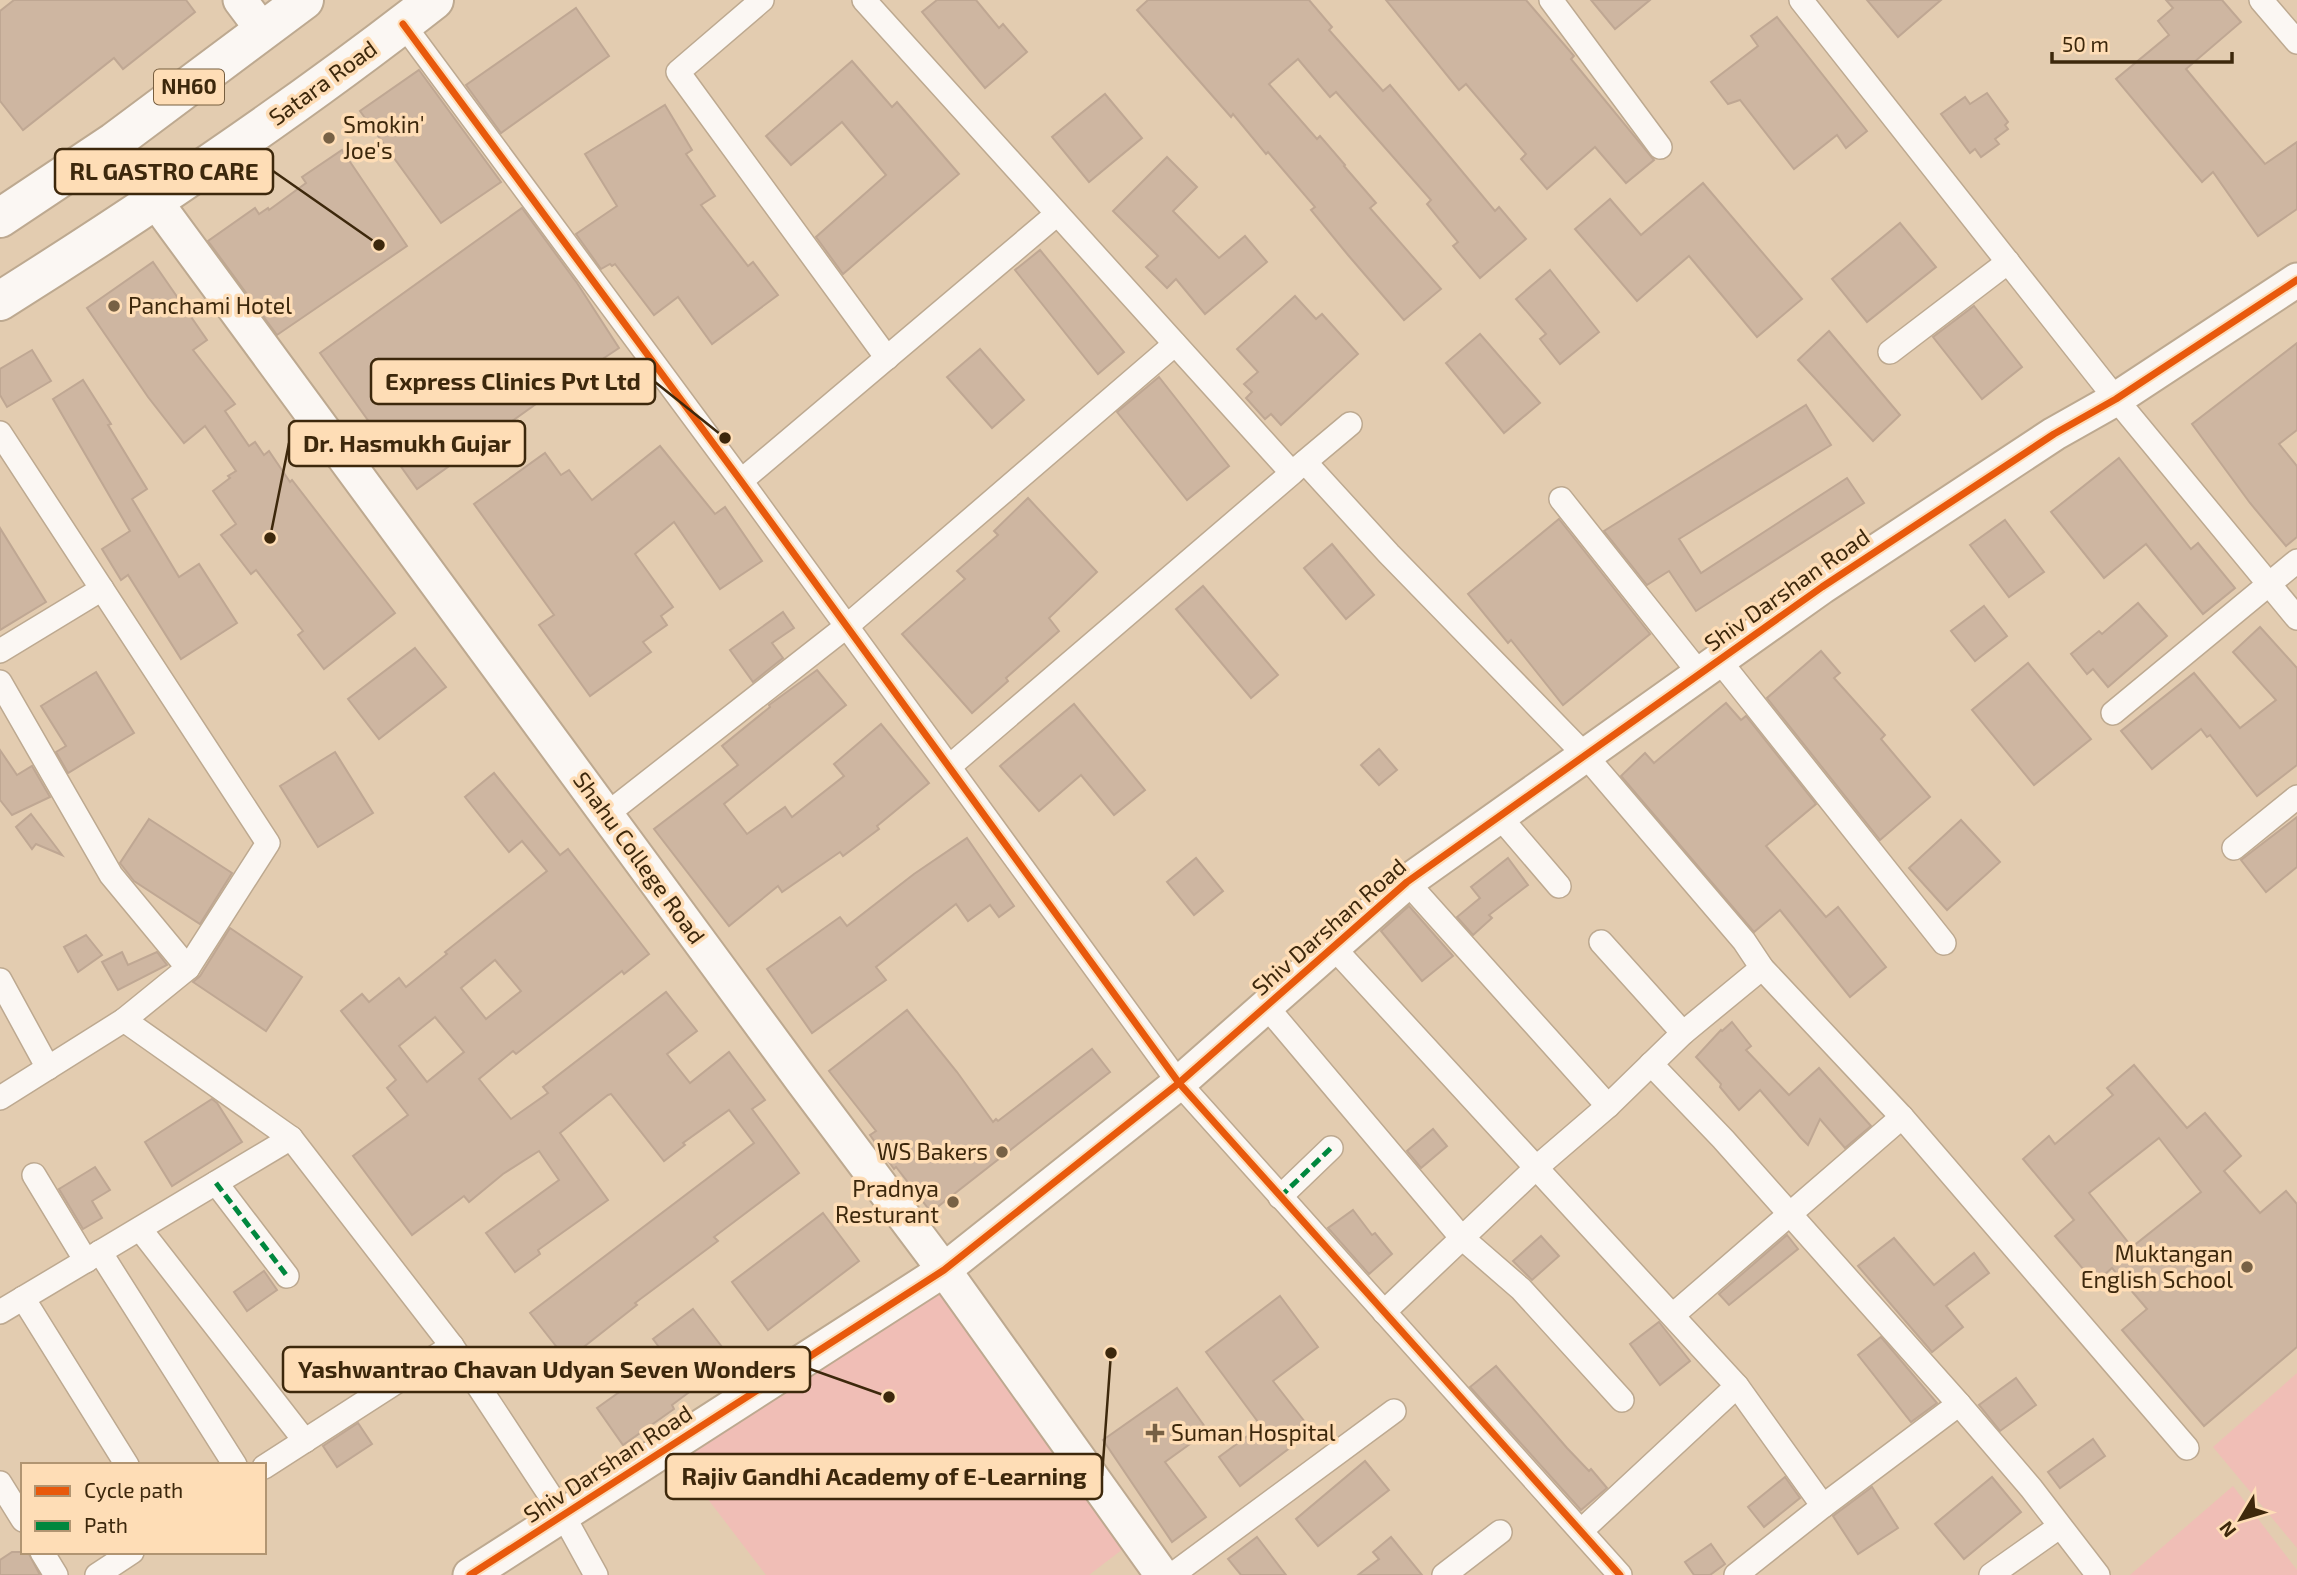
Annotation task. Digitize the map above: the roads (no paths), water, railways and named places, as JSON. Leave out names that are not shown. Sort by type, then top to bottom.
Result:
[{"type":"highway","name":"NH60","points":[[0,218],[114,142],[304,0]]},
{"type":"highway","name":"Satara Road","points":[[0,301],[156,202],[316,90],[434,0]]},
{"type":"street","points":[[240,0],[264,32]]},
{"type":"street","points":[[762,0],[678,72],[887,358]]},
{"type":"street","points":[[864,0],[1175,344],[1389,554],[1585,755],[1744,941],[1762,968],[1902,1117],[2187,1448]]},
{"type":"street","points":[[1550,0],[1660,147]]},
{"type":"street","points":[[1801,0],[2116,399],[2297,618]]},
{"type":"street","points":[[2261,0],[2297,42]]},
{"type":"street","points":[[403,24],[950,766],[1179,1083],[1620,1575]]},
{"type":"street","name":"Shahu College Road","points":[[114,142],[803,1082],[944,1270],[1162,1575]]},
{"type":"street","points":[[741,481],[1057,214]]},
{"type":"street","points":[[1890,352],[2008,262]]},
{"type":"street","name":"Shiv Darshan Road","points":[[478,1573],[563,1515],[944,1270],[1179,1083],[1407,882],[1499,816],[1822,587],[2297,280]]},
{"type":"street","points":[[607,814],[847,626],[1175,344]]},
{"type":"street","points":[[950,766],[1350,424]]},
{"type":"street","points":[[0,433],[268,843],[188,968],[124,1020],[0,1098]]},
{"type":"street","points":[[1561,499],[1709,667],[1944,943]]},
{"type":"street","points":[[2113,713],[2297,561]]},
{"type":"street","points":[[0,650],[102,589]]},
{"type":"street","points":[[0,682],[111,875],[188,968]]},
{"type":"street","points":[[2234,848],[2297,797]]},
{"type":"street","points":[[1499,816],[1559,887]]},
{"type":"street","points":[[1407,882],[1608,1105]]},
{"type":"street","points":[[1601,942],[1683,1033]]},
{"type":"street","points":[[1333,947],[1737,1386],[1823,1506]]},
{"type":"street","points":[[1384,1312],[1461,1237],[1608,1105],[1683,1033],[1762,968]]},
{"type":"street","points":[[0,980],[48,1068]]},
{"type":"street","points":[[1266,1006],[1461,1237],[1521,1289],[1622,1400]]},
{"type":"street","points":[[124,1020],[291,1138],[452,1346],[563,1515],[596,1575]]},
{"type":"street","points":[[1651,1064],[1723,1139],[1959,1404],[2031,1488],[2098,1575]]},
{"type":"street","points":[[1673,1315],[1902,1117]]},
{"type":"street","points":[[0,1312],[291,1138]]},
{"type":"street","points":[[1280,1197],[1331,1148]]},
{"type":"street","points":[[34,1175],[93,1256],[234,1463]]},
{"type":"street","points":[[216,1183],[288,1276]]},
{"type":"street","points":[[139,1229],[305,1441]]},
{"type":"street","points":[[23,1298],[126,1463]]},
{"type":"street","points":[[266,1466],[452,1346]]},
{"type":"street","points":[[1581,1531],[1737,1386]]},
{"type":"street","points":[[1736,1575],[1959,1404]]},
{"type":"street","points":[[1172,1575],[1394,1411]]},
{"type":"street","points":[[0,1483],[21,1517]]},
{"type":"street","points":[[1991,1575],[2060,1527]]},
{"type":"street","points":[[1444,1575],[1500,1532]]},
{"type":"street","points":[[43,1554],[56,1575]]},
{"type":"street","points":[[97,1575],[129,1554]]},
{"type":"place","name":"Smokin' Joe's","points":[[329,138]]},
{"type":"place","name":"RL GASTRO CARE","points":[[379,245]]},
{"type":"place","name":"Panchami Hotel","points":[[114,306]]},
{"type":"place","name":"Express Clinics Pvt Ltd","points":[[725,438]]},
{"type":"place","name":"Dr. Hasmukh Gujar","points":[[270,538]]},
{"type":"place","name":"WS Bakers","points":[[1002,1152]]},
{"type":"place","name":"Pradnya Resturant","points":[[953,1202]]},
{"type":"place","name":"Muktangan English School","points":[[2247,1267]]},
{"type":"place","name":"Rajiv Gandhi Academy of E-Learning","points":[[1111,1353]]},
{"type":"place","name":"Yashwantrao Chavan Udyan Seven Wonders","points":[[889,1397]]},
{"type":"place","name":"Suman Hospital","points":[[1155,1433]]}]
